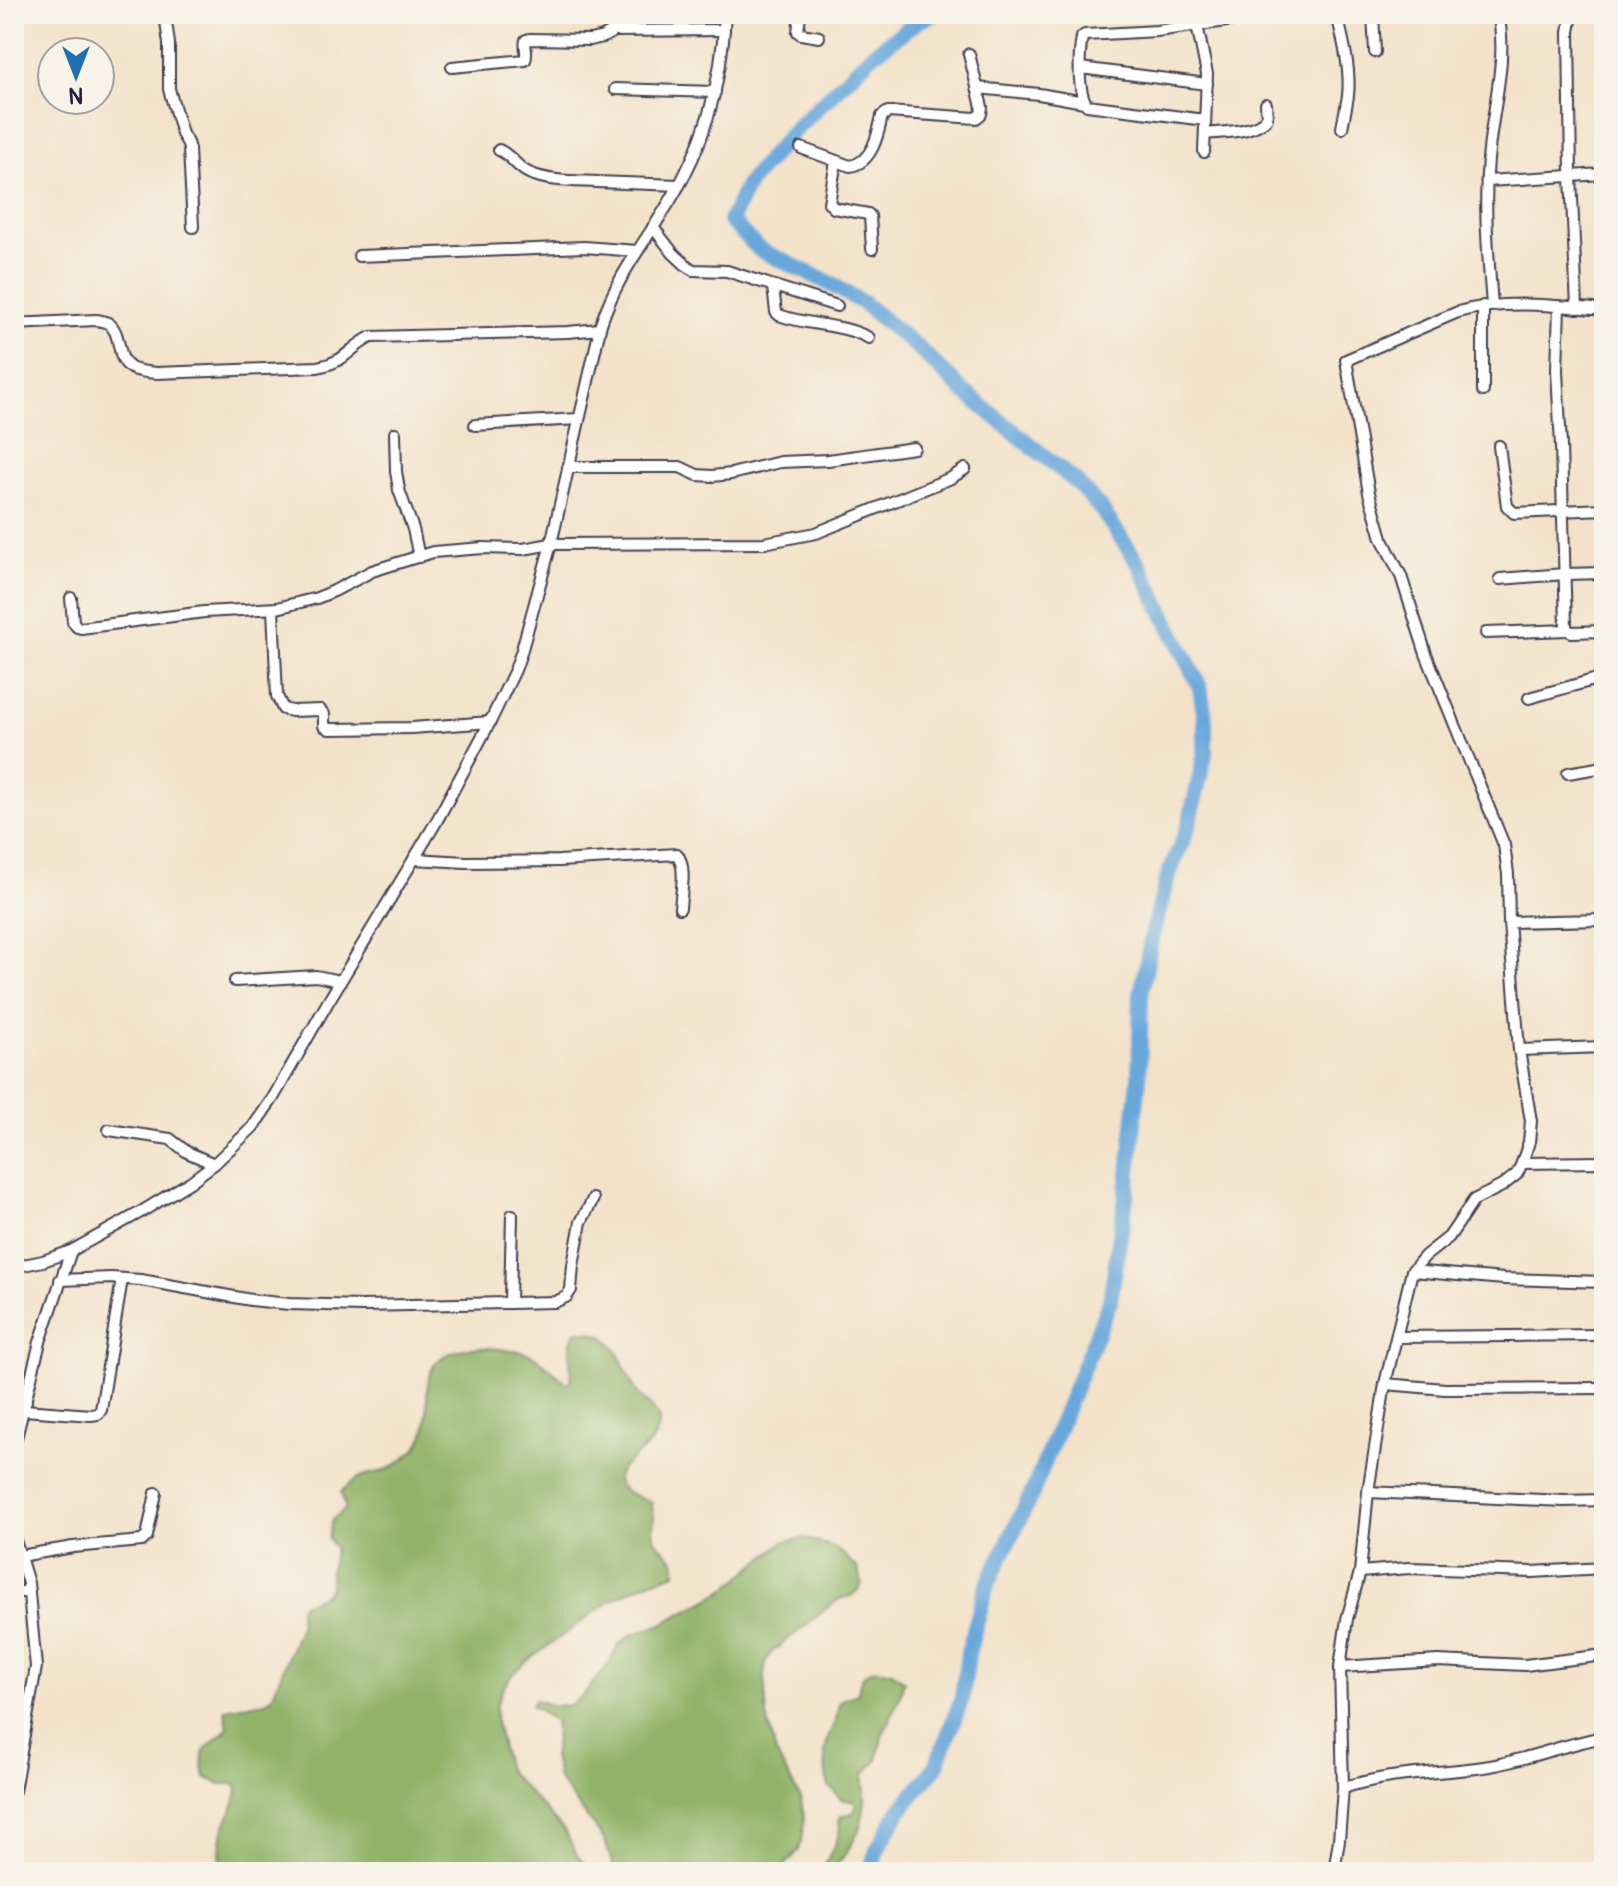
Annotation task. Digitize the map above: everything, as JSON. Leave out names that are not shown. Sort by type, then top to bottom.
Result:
[{"type":"street","points":[[165,14],[169,89],[189,149],[193,227]]},
{"type":"street","points":[[14,1267],[34,1264],[71,1251],[141,1212],[214,1164],[253,1127],[414,859],[510,683],[551,544],[599,329],[609,299],[672,199],[697,151],[715,92],[725,14]]},
{"type":"street","points":[[800,14],[798,32],[819,37]]},
{"type":"street","points":[[1084,102],[1080,68],[1081,41],[1085,35],[1157,31],[1247,18],[1252,14]]},
{"type":"street","points":[[1337,14],[1348,80],[1342,128]]},
{"type":"street","points":[[1373,14],[1375,52]]},
{"type":"street","points":[[1483,391],[1488,152],[1501,60],[1498,14]]},
{"type":"street","points":[[1572,14],[1569,32],[1571,176],[1577,308]]},
{"type":"street","points":[[1197,25],[1207,84],[1204,152]]},
{"type":"street","points":[[452,67],[525,60],[525,43],[530,39],[590,40],[614,31],[724,30]]},
{"type":"street","points":[[801,148],[855,166],[872,148],[882,116],[888,112],[976,118],[981,114],[982,107],[969,54]]},
{"type":"street","points":[[1080,68],[1207,84]]},
{"type":"street","points":[[977,88],[1039,94],[1087,105],[1205,120]]},
{"type":"street","points":[[615,89],[715,92]]},
{"type":"street","points":[[1205,134],[1261,124],[1267,118],[1266,104]]},
{"type":"street","points":[[499,150],[530,174],[549,178],[679,185]]},
{"type":"street","points":[[836,161],[829,203],[834,208],[870,216],[872,249]]},
{"type":"street","points":[[1487,181],[1604,174]]},
{"type":"street","points":[[653,227],[673,253],[693,270],[727,271],[837,306]]},
{"type":"street","points":[[359,256],[584,247],[637,251]]},
{"type":"street","points":[[773,287],[779,315],[855,331],[869,338]]},
{"type":"street","points":[[1334,1872],[1343,1788],[1340,1667],[1347,1619],[1360,1572],[1368,1492],[1385,1384],[1412,1271],[1449,1237],[1474,1200],[1502,1186],[1517,1174],[1529,1142],[1531,1121],[1519,1050],[1504,845],[1426,654],[1401,576],[1382,538],[1366,479],[1346,360],[1458,312],[1487,306],[1559,306],[1604,310]]},
{"type":"street","points":[[1559,306],[1557,371],[1567,630]]},
{"type":"street","points":[[14,324],[96,320],[107,323],[113,329],[127,365],[143,372],[156,373],[317,367],[341,361],[362,341],[371,337],[599,329]]},
{"type":"street","points":[[475,425],[579,419]]},
{"type":"street","points":[[395,433],[399,490],[419,557]]},
{"type":"street","points":[[1499,446],[1510,511],[1604,509]]},
{"type":"street","points":[[568,467],[680,467],[697,475],[712,476],[780,462],[828,460],[914,448]]},
{"type":"street","points":[[71,598],[73,622],[81,628],[204,612],[273,609],[317,598],[372,571],[450,550],[523,549],[551,544],[751,544],[791,539],[853,519],[951,478],[965,469]]},
{"type":"street","points":[[1500,579],[1604,573]]},
{"type":"street","points":[[273,609],[277,696],[283,709],[320,710],[324,714],[324,726],[329,729],[412,728],[490,722]]},
{"type":"street","points":[[1486,633],[1604,631]]},
{"type":"street","points":[[1529,698],[1604,677]]},
{"type":"street","points":[[1568,773],[1604,767]]},
{"type":"street","points":[[414,859],[559,861],[677,854],[682,861],[680,908]]},
{"type":"street","points":[[1509,922],[1604,920]]},
{"type":"street","points":[[235,981],[316,976],[340,981]]},
{"type":"street","points":[[1519,1050],[1604,1047]]},
{"type":"street","points":[[109,1130],[170,1139],[187,1152],[214,1164]]},
{"type":"street","points":[[1522,1163],[1604,1162]]},
{"type":"street","points":[[60,1280],[122,1279],[289,1304],[362,1306],[555,1302],[566,1297],[571,1290],[581,1222],[593,1199]]},
{"type":"street","points":[[510,1303],[512,1215]]},
{"type":"street","points":[[14,1446],[40,1342],[71,1251]]},
{"type":"street","points":[[1412,1271],[1504,1279],[1604,1282]]},
{"type":"street","points":[[14,1400],[25,1406],[98,1414],[122,1279]]},
{"type":"street","points":[[1397,1337],[1604,1335]]},
{"type":"street","points":[[1385,1384],[1445,1389],[1604,1388]]},
{"type":"street","points":[[1368,1492],[1604,1500]]},
{"type":"street","points":[[20,1556],[73,1547],[142,1541],[147,1536],[156,1493]]},
{"type":"street","points":[[14,1537],[29,1592],[36,1667],[19,1737],[14,1791]]},
{"type":"street","points":[[1360,1572],[1409,1568],[1532,1572],[1604,1568]]},
{"type":"street","points":[[14,1592],[29,1592]]},
{"type":"street","points":[[1340,1667],[1438,1661],[1525,1665],[1604,1655]]},
{"type":"street","points":[[1343,1788],[1376,1779],[1505,1763],[1579,1741],[1604,1737]]},
{"type":"green space","points":[[577,1331],[591,1332],[610,1342],[637,1392],[657,1414],[659,1425],[653,1440],[623,1468],[617,1479],[625,1491],[651,1502],[655,1540],[675,1562],[676,1573],[646,1583],[610,1601],[526,1662],[512,1675],[496,1705],[495,1718],[507,1770],[564,1830],[578,1857],[591,1872],[222,1872],[222,1836],[235,1804],[238,1787],[205,1777],[204,1752],[228,1728],[225,1709],[265,1702],[272,1697],[300,1626],[299,1610],[302,1604],[323,1595],[330,1588],[335,1548],[328,1538],[333,1519],[346,1508],[341,1492],[363,1476],[394,1466],[418,1445],[426,1425],[430,1374],[443,1357],[477,1348],[523,1352],[539,1360],[568,1383],[571,1381],[571,1342]]},
{"type":"green space","points":[[805,1538],[833,1547],[844,1555],[857,1568],[862,1584],[853,1595],[836,1601],[766,1660],[767,1717],[776,1753],[801,1800],[804,1815],[799,1850],[779,1872],[615,1872],[605,1841],[558,1779],[553,1757],[556,1740],[554,1721],[531,1705],[535,1700],[555,1706],[570,1705],[583,1695],[606,1668],[618,1646],[631,1635],[660,1625],[723,1591],[783,1542]]},
{"type":"green space","points":[[877,1669],[892,1672],[904,1681],[882,1737],[877,1761],[864,1774],[864,1812],[858,1831],[832,1872],[823,1872],[839,1834],[841,1816],[853,1813],[856,1808],[855,1802],[841,1799],[829,1787],[825,1752],[829,1734],[839,1704],[858,1694],[863,1677]]},
{"type":"waterway","points":[[870,1872],[877,1850],[900,1810],[936,1767],[962,1698],[968,1653],[986,1588],[1032,1493],[1110,1301],[1127,1191],[1139,1078],[1141,994],[1168,876],[1189,825],[1205,754],[1205,719],[1200,687],[1139,564],[1101,509],[1075,481],[962,390],[918,348],[863,303],[760,250],[730,221],[748,184],[792,132],[872,55],[918,21],[934,14]]}]
